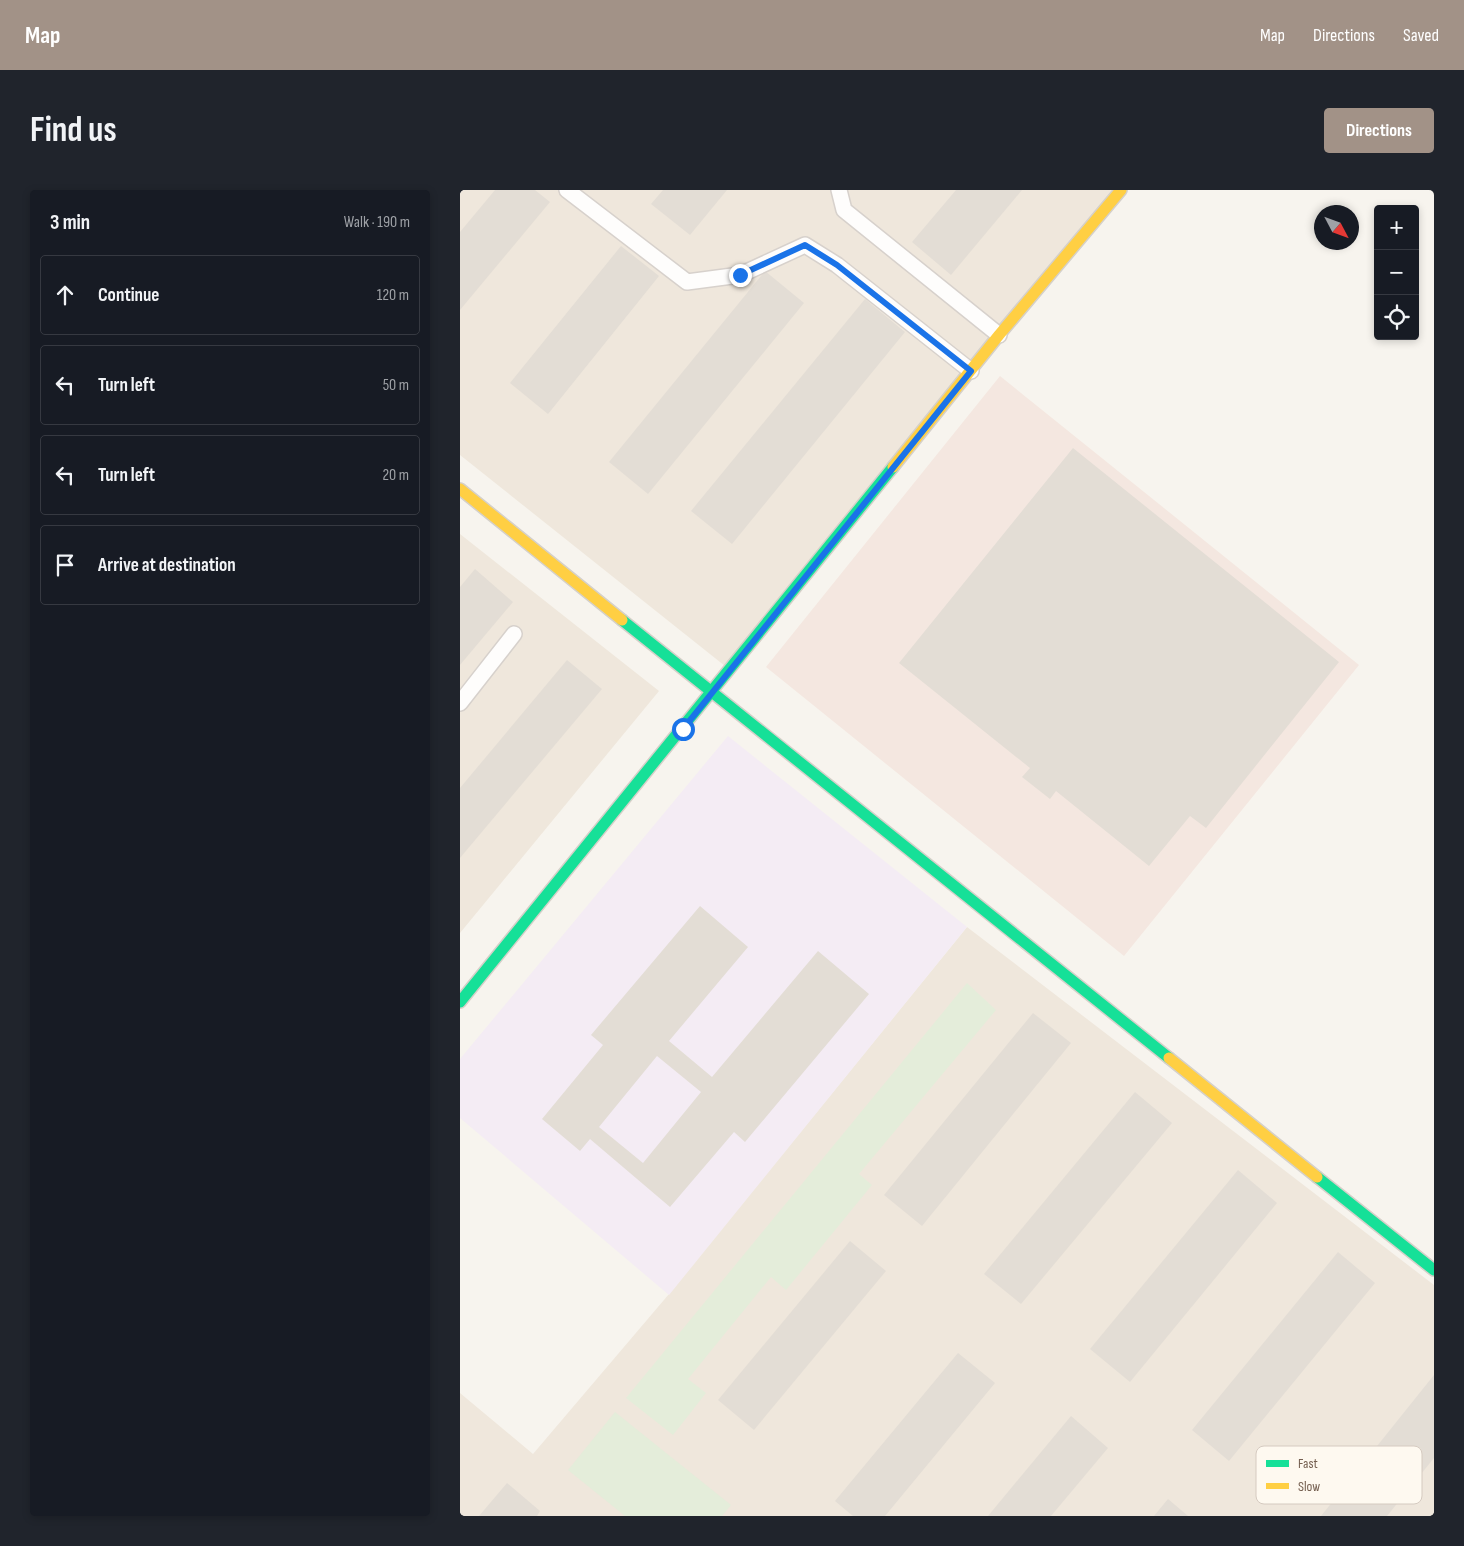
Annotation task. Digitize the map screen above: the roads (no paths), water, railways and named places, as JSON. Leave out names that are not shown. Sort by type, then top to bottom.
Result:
[{"type":"street","points":[[460,1002],[712,693],[999,335],[1121,190]]},
{"type":"street","points":[[460,489],[712,693],[1434,1270]]},
{"type":"lane","points":[[567,190],[687,282],[740,275],[805,245],[837,265],[971,371]]},
{"type":"lane","points":[[839,190],[844,210],[999,335]]},
{"type":"lane","points":[[460,703],[514,634]]}]
